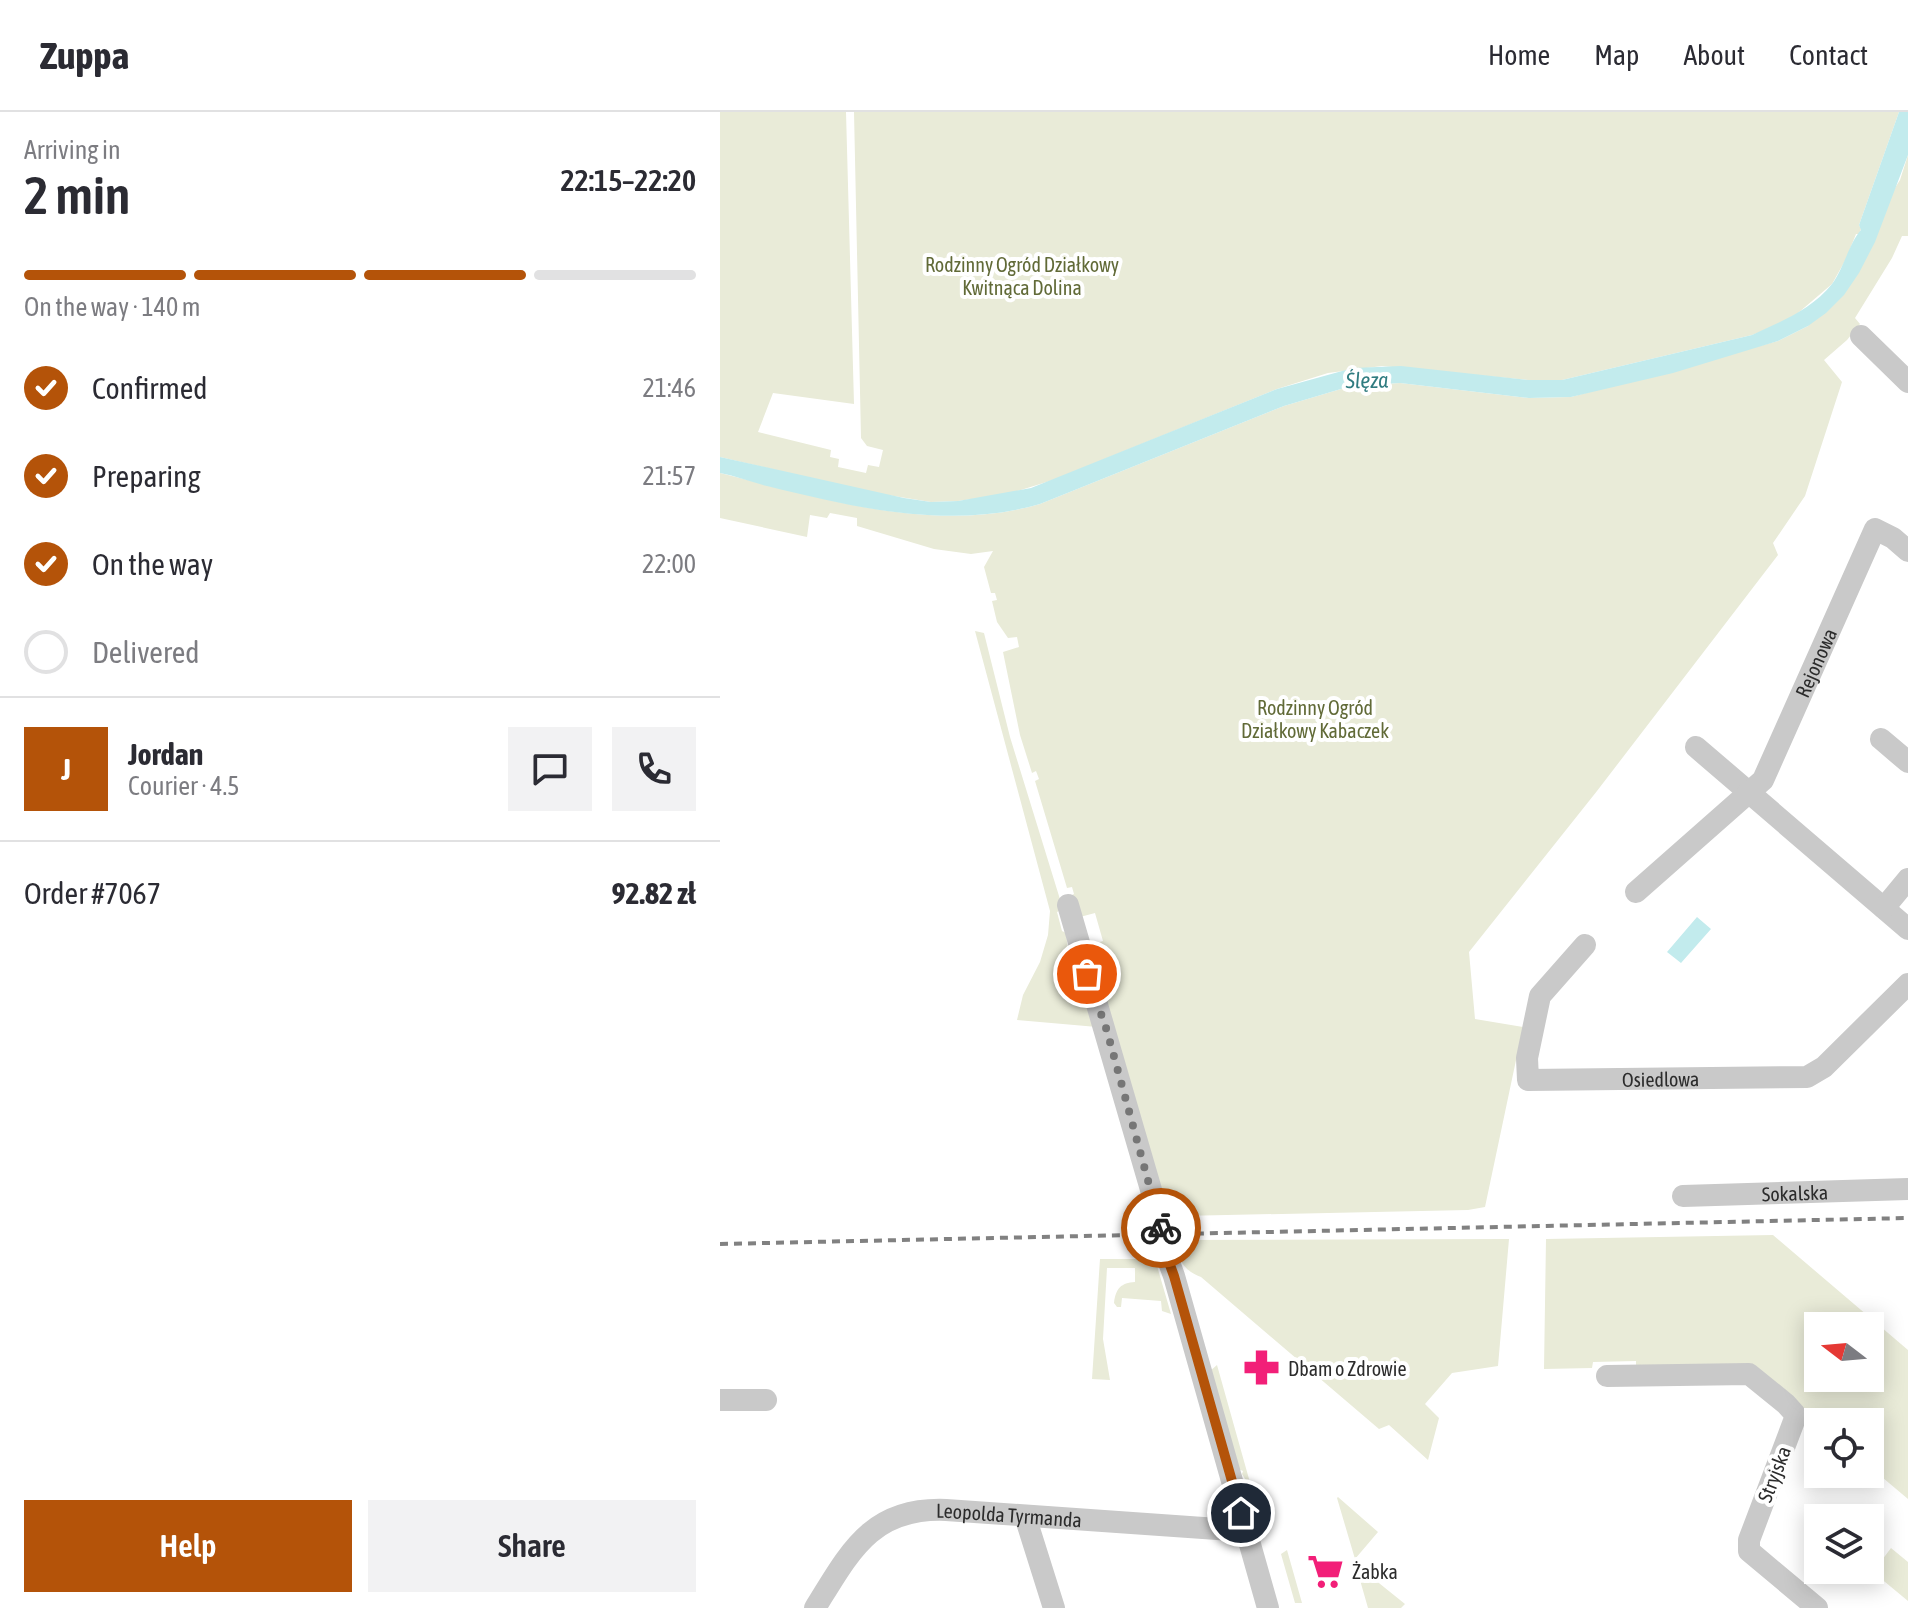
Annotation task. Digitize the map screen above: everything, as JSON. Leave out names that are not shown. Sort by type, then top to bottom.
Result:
[{"type":"street","points":[[1861,336],[1908,382]]},
{"type":"street","points":[[1871,537],[1893,538],[1908,551]]},
{"type":"street","points":[[1871,537],[1908,561]]},
{"type":"street","name":"Rejonowa","points":[[1750,791],[1763,780],[1871,537]]},
{"type":"street","points":[[1881,739],[1908,762]]},
{"type":"street","points":[[1696,747],[1908,929]]},
{"type":"street","points":[[1636,892],[1750,791]]},
{"type":"street","points":[[1884,908],[1908,879]]},
{"type":"street","points":[[1073,919],[1161,1224],[1162,1243],[1268,1608]]},
{"type":"street","name":"Osiedlowa","points":[[1585,945],[1540,996],[1527,1058],[1528,1080],[1807,1077],[1824,1067],[1908,984]]},
{"type":"street","name":"Sokalska","points":[[1683,1196],[1908,1189]]},
{"type":"street","name":"Stryjska","points":[[1607,1376],[1749,1374],[1786,1404],[1795,1414],[1794,1421],[1749,1540],[1749,1551],[1817,1608]]},
{"type":"street","points":[[720,1400],[766,1400]]},
{"type":"street","name":"Leopolda Tyrmanda","points":[[815,1608],[850,1551],[869,1531],[894,1517],[937,1510],[1246,1531]]},
{"type":"street","points":[[1025,1516],[1054,1608]]},
{"type":"green space","name":"Rodzinny Ogród Działkowy Kwitnąca Dolina","points":[[720,112],[846,112],[854,404],[773,393],[758,432],[831,450],[830,457],[839,459],[838,467],[866,473],[868,465],[879,467],[883,450],[867,446],[861,438],[854,112],[1899,112],[1859,225],[1861,229],[1832,284],[1798,313],[1774,327],[1752,335],[1562,380],[1528,380],[1382,366],[1328,373],[1277,389],[1053,480],[1008,494],[931,502],[875,493],[720,457]]},
{"type":"green space","name":"Rodzinny Ogród Działkowy Kabaczek","points":[[1908,155],[1908,236],[1902,236],[1855,318],[1860,324],[1824,360],[1842,382],[1805,496],[1773,543],[1778,555],[1469,952],[1475,1019],[1523,1027],[1485,1207],[1468,1210],[1181,1216],[1167,1220],[1084,947],[1103,941],[1095,913],[1080,917],[1070,896],[1074,894],[1072,887],[1067,888],[1035,781],[1039,779],[1036,771],[1032,773],[1020,735],[1003,652],[1019,647],[1017,637],[1008,638],[997,622],[992,601],[997,600],[995,593],[991,593],[984,567],[993,551],[971,554],[934,549],[857,526],[857,518],[830,513],[827,518],[810,515],[807,537],[720,518],[720,473],[879,510],[959,516],[1000,513],[1040,504],[1284,406],[1351,386],[1400,383],[1529,398],[1571,397],[1778,341],[1808,326],[1900,180]]},
{"type":"green space","points":[[975,631],[984,633],[1010,737],[1063,909],[1057,912],[1062,931],[1066,933],[1073,990],[1090,1005],[1097,1027],[1017,1020],[1023,995],[1040,962],[1048,935],[1050,911]]},
{"type":"green space","points":[[1773,1235],[1863,1312],[1804,1312],[1804,1392],[1884,1392],[1884,1330],[1908,1350],[1908,1499],[1884,1479],[1884,1408],[1804,1410],[1751,1365],[1636,1368],[1636,1361],[1593,1362],[1592,1368],[1544,1369],[1546,1239]]},
{"type":"green space","points":[[1509,1239],[1498,1366],[1452,1373],[1425,1404],[1439,1418],[1428,1460],[1389,1425],[1379,1429],[1201,1277],[1189,1271],[1180,1258],[1175,1240]]},
{"type":"green space","points":[[1100,1259],[1155,1259],[1171,1314],[1162,1311],[1161,1301],[1122,1298],[1121,1307],[1117,1307],[1114,1303],[1116,1294],[1123,1285],[1135,1282],[1135,1268],[1107,1268],[1103,1339],[1110,1380],[1092,1379]]},
{"type":"green space","points":[[1217,1365],[1249,1479],[1247,1482],[1243,1471],[1236,1468],[1210,1371]]},
{"type":"green space","points":[[1337,1498],[1378,1532],[1355,1559]]},
{"type":"green space","points":[[1891,1548],[1908,1562],[1908,1601],[1884,1581],[1884,1557]]},
{"type":"green space","points":[[1287,1550],[1302,1603],[1295,1603],[1281,1554]]},
{"type":"green space","points":[[1364,1571],[1405,1604],[1401,1608],[1368,1608],[1358,1573]]},
{"type":"water","name":"Ślęza","points":[[1899,112],[1908,112],[1908,155],[1875,242],[1859,273],[1844,295],[1826,313],[1778,341],[1673,373],[1571,397],[1529,398],[1400,383],[1351,386],[1284,406],[1040,504],[1006,512],[938,516],[903,513],[835,502],[720,473],[720,457],[904,498],[931,502],[958,501],[1031,488],[1277,389],[1353,368],[1401,366],[1528,380],[1562,380],[1752,335],[1805,308],[1832,284],[1861,230],[1859,225]]},
{"type":"water","points":[[1697,917],[1711,929],[1681,963],[1667,952]]},
{"type":"railway","points":[[720,1244],[1908,1218]]},
{"type":"way so far","points":[[1087,974],[1107,1031],[1161,1228]]},
{"type":"place","name":"Dbam o Zdrowie","points":[[1262,1368]]},
{"type":"place","name":"Żabka","points":[[1326,1571]]},
{"type":"route","points":[[1161,1228],[1162,1243],[1241,1513]]}]
